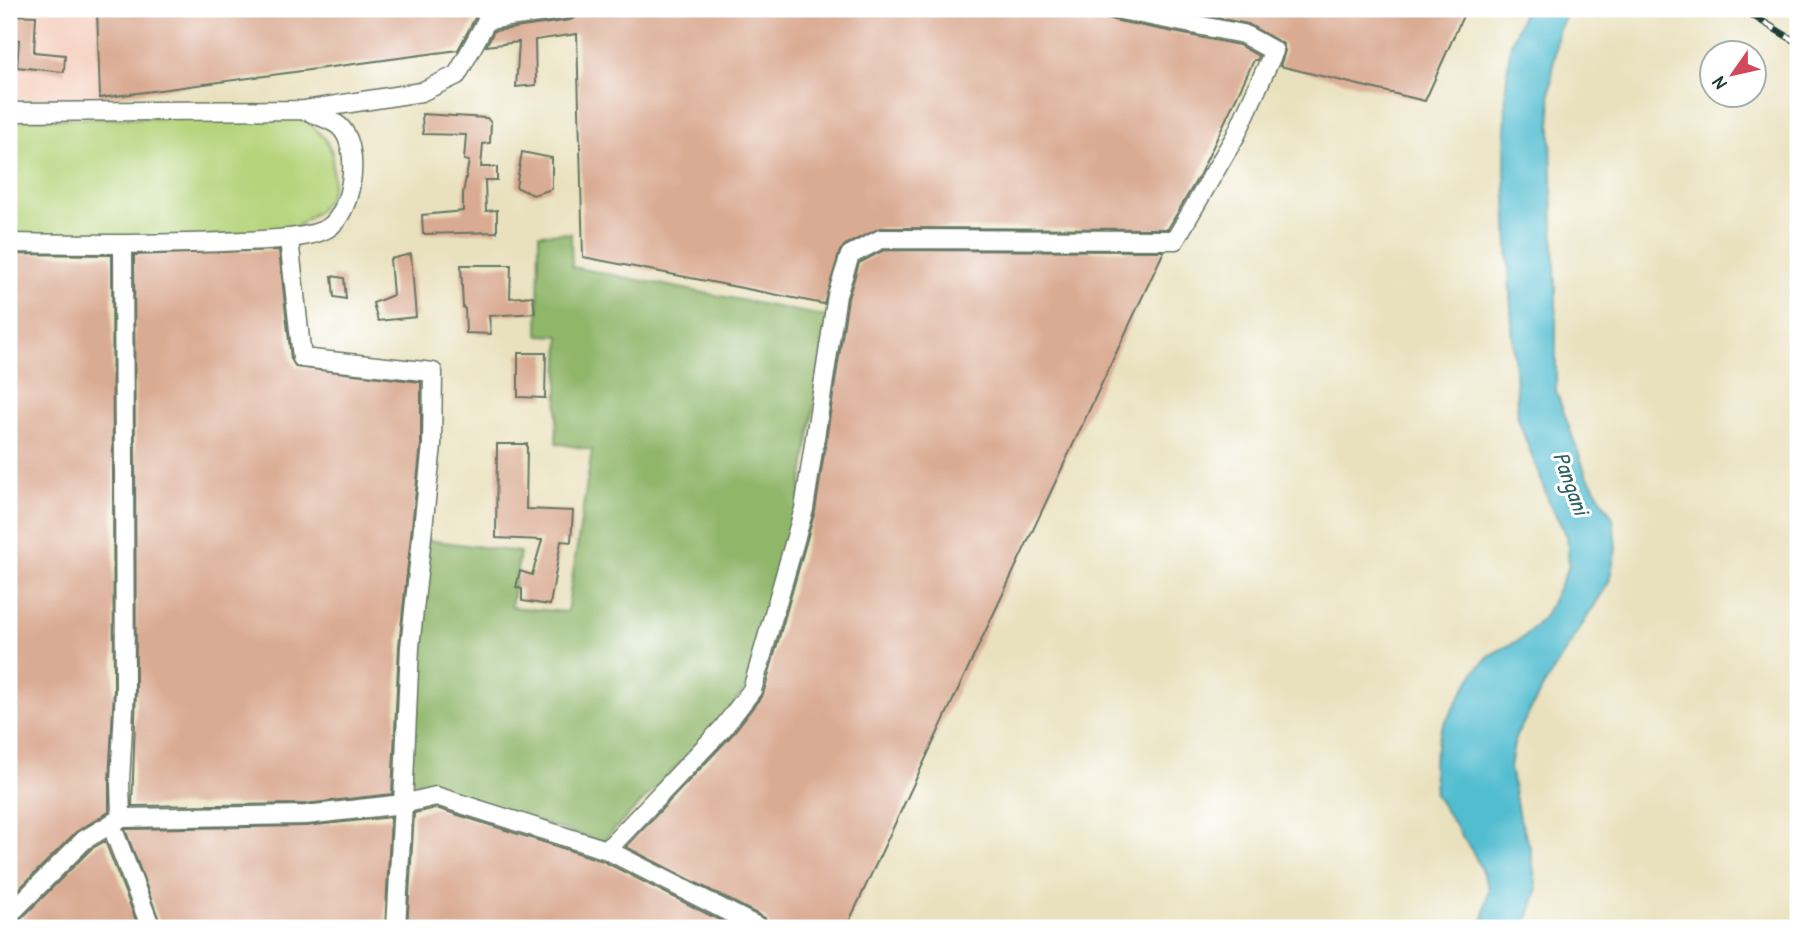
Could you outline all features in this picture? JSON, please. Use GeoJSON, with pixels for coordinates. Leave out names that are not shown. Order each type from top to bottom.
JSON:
{"type":"FeatureCollection","features":[{"type":"Feature","properties":{"kind":"street"},"geometry":{"type":"LineString","coordinates":[[9,112],[305,110],[421,92],[457,75],[486,14],[566,9]]}},
{"type":"Feature","properties":{"kind":"street"},"geometry":{"type":"LineString","coordinates":[[607,850],[723,728],[752,690],[804,509],[837,295],[850,255],[881,239],[1175,240],[1237,135],[1274,51],[1243,34],[1115,9]]}},
{"type":"Feature","properties":{"kind":"street"},"geometry":{"type":"LineString","coordinates":[[9,243],[182,244],[289,239],[328,228],[345,207],[352,183],[351,148],[340,126],[305,110]]}},
{"type":"Feature","properties":{"kind":"street"},"geometry":{"type":"LineString","coordinates":[[289,239],[302,358],[433,372],[432,444],[410,647],[396,928]]}},
{"type":"Feature","properties":{"kind":"street"},"geometry":{"type":"LineString","coordinates":[[123,244],[125,690],[116,821],[151,928]]}},
{"type":"Feature","properties":{"kind":"street"},"geometry":{"type":"LineString","coordinates":[[9,915],[84,840],[116,821],[306,816],[403,804],[436,796],[607,850],[760,928]]}},
{"type":"Feature","properties":{"kind":"shaded area"},"geometry":{"type":"Polygon","coordinates":[[[9,9],[97,9],[100,98],[9,99],[9,9]]]}},
{"type":"Feature","properties":{"kind":"green space"},"geometry":{"type":"Polygon","coordinates":[[[304,117],[326,140],[332,152],[333,181],[329,198],[318,211],[288,232],[182,237],[9,236],[9,119],[304,117]]]}},
{"type":"Feature","properties":{"kind":"green space"},"geometry":{"type":"Polygon","coordinates":[[[571,233],[572,267],[828,317],[798,508],[746,687],[719,724],[602,842],[408,779],[427,540],[520,552],[511,607],[567,612],[592,450],[556,443],[560,336],[538,335],[539,234],[571,233]]]}},
{"type":"Feature","properties":{"kind":"water","name":"Pangani"},"geometry":{"type":"Polygon","coordinates":[[[1524,9],[1569,9],[1558,31],[1550,90],[1556,285],[1556,391],[1586,474],[1613,518],[1616,549],[1609,582],[1543,687],[1515,738],[1510,767],[1518,813],[1530,847],[1537,890],[1525,928],[1482,928],[1489,887],[1474,854],[1435,795],[1433,764],[1441,729],[1475,671],[1490,655],[1523,638],[1545,616],[1569,566],[1567,536],[1550,504],[1518,419],[1505,174],[1506,87],[1510,47],[1524,9]]]}},
{"type":"Feature","properties":{"kind":"building"},"geometry":{"type":"Polygon","coordinates":[[[97,9],[475,9],[475,18],[458,50],[100,98],[97,9]]]}},
{"type":"Feature","properties":{"kind":"building"},"geometry":{"type":"Polygon","coordinates":[[[579,9],[1104,9],[1107,17],[1113,20],[1239,45],[1259,56],[1254,60],[1200,174],[1168,229],[880,228],[845,245],[840,251],[824,304],[583,257],[577,34],[535,40],[536,85],[516,87],[519,42],[486,46],[494,31],[570,20],[575,18],[579,9]]]}},
{"type":"Feature","properties":{"kind":"building"},"geometry":{"type":"Polygon","coordinates":[[[1173,9],[1466,9],[1425,101],[1280,66],[1285,51],[1283,44],[1248,24],[1173,9]]]}},
{"type":"Feature","properties":{"kind":"building"},"geometry":{"type":"Polygon","coordinates":[[[9,15],[36,16],[34,52],[65,55],[64,72],[17,67],[19,40],[9,39],[9,15]]]}},
{"type":"Feature","properties":{"kind":"building"},"geometry":{"type":"Polygon","coordinates":[[[422,114],[487,118],[491,123],[490,143],[483,144],[481,167],[497,167],[497,180],[485,180],[486,211],[497,210],[497,232],[423,234],[422,215],[463,211],[463,193],[469,161],[464,160],[466,135],[423,134],[422,114]]]}},
{"type":"Feature","properties":{"kind":"building"},"geometry":{"type":"Polygon","coordinates":[[[522,152],[552,158],[552,189],[533,195],[516,187],[522,152]]]}},
{"type":"Feature","properties":{"kind":"building"},"geometry":{"type":"Polygon","coordinates":[[[279,250],[291,359],[296,367],[421,382],[421,444],[399,646],[392,794],[305,804],[132,806],[136,690],[134,255],[279,250]]]}},
{"type":"Feature","properties":{"kind":"building"},"geometry":{"type":"Polygon","coordinates":[[[884,250],[1164,251],[846,928],[771,928],[765,918],[626,847],[731,736],[763,694],[815,511],[848,298],[859,263],[884,250]]]}},
{"type":"Feature","properties":{"kind":"building"},"geometry":{"type":"Polygon","coordinates":[[[9,254],[112,255],[114,690],[109,812],[76,832],[9,899],[9,254]]]}},
{"type":"Feature","properties":{"kind":"building"},"geometry":{"type":"Polygon","coordinates":[[[411,254],[416,317],[378,321],[373,303],[393,295],[390,259],[411,254]]]}},
{"type":"Feature","properties":{"kind":"building"},"geometry":{"type":"Polygon","coordinates":[[[461,265],[511,265],[510,298],[533,296],[535,313],[489,316],[491,334],[466,333],[461,265]]]}},
{"type":"Feature","properties":{"kind":"building"},"geometry":{"type":"Polygon","coordinates":[[[332,276],[344,278],[346,299],[334,297],[332,276]]]}},
{"type":"Feature","properties":{"kind":"building"},"geometry":{"type":"Polygon","coordinates":[[[518,353],[546,353],[545,398],[518,397],[518,353]]]}},
{"type":"Feature","properties":{"kind":"building"},"geometry":{"type":"Polygon","coordinates":[[[497,444],[527,444],[526,509],[573,511],[571,542],[561,541],[550,605],[522,601],[522,589],[516,587],[520,571],[532,575],[542,540],[496,538],[497,444]]]}},
{"type":"Feature","properties":{"kind":"building"},"geometry":{"type":"Polygon","coordinates":[[[436,808],[603,861],[735,928],[407,928],[414,813],[436,808]]]}},
{"type":"Feature","properties":{"kind":"building"},"geometry":{"type":"Polygon","coordinates":[[[391,817],[385,928],[162,928],[125,829],[306,826],[391,817]]]}},
{"type":"Feature","properties":{"kind":"building"},"geometry":{"type":"Polygon","coordinates":[[[105,841],[139,928],[9,928],[91,849],[105,841]]]}},
{"type":"Feature","properties":{"kind":"railway"},"geometry":{"type":"LineString","coordinates":[[1742,9],[1798,43]]}}]}
